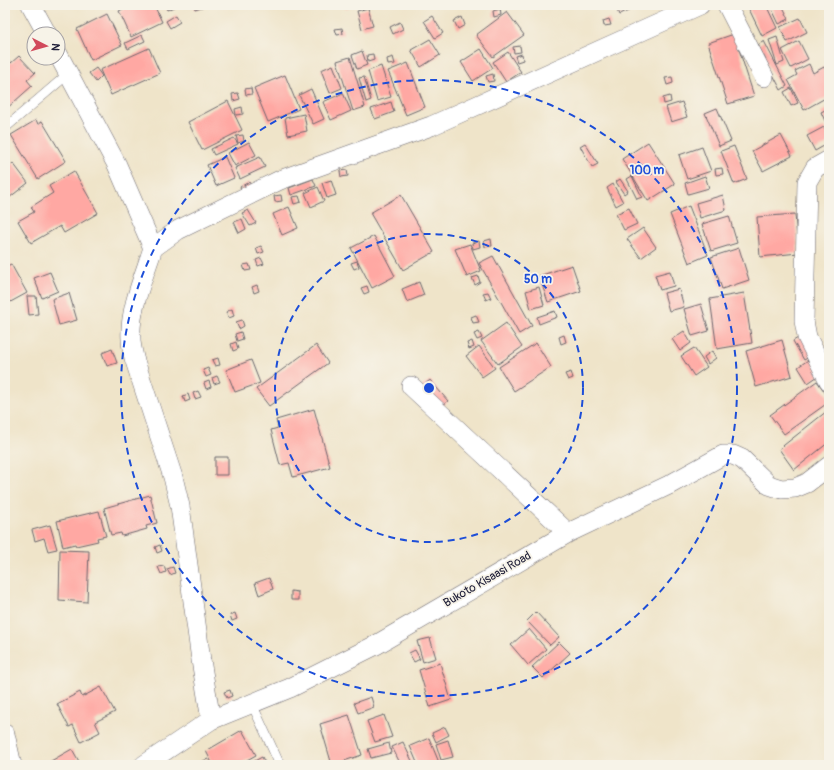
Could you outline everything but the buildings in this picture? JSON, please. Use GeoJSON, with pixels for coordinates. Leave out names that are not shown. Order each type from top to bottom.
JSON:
{"type":"FeatureCollection","features":[{"type":"Feature","properties":{"kind":"street"},"geometry":{"type":"LineString","coordinates":[[31,5],[43,26]]}},
{"type":"Feature","properties":{"kind":"street"},"geometry":{"type":"LineString","coordinates":[[727,5],[764,77]]}},
{"type":"Feature","properties":{"kind":"street"},"geometry":{"type":"LineString","coordinates":[[211,720],[201,660],[180,506],[174,477],[134,358],[131,340],[132,320],[138,294],[153,248],[178,230],[280,180],[431,126],[691,7]]}},
{"type":"Feature","properties":{"kind":"street"},"geometry":{"type":"LineString","coordinates":[[64,66],[117,165],[153,248]]}},
{"type":"Feature","properties":{"kind":"street"},"geometry":{"type":"LineString","coordinates":[[829,160],[815,168],[807,182],[804,321],[807,337],[829,381]]}},
{"type":"Feature","properties":{"kind":"street"},"geometry":{"type":"LineString","coordinates":[[410,386],[568,533]]}},
{"type":"Feature","properties":{"kind":"street","name":"Bukoto Kisaasi Road"},"geometry":{"type":"LineString","coordinates":[[151,763],[211,720],[290,688],[376,645],[568,533],[669,485],[723,455],[733,455],[742,459],[769,485],[781,489],[795,488],[806,483],[829,466]]}},
{"type":"Feature","properties":{"kind":"street"},"geometry":{"type":"LineString","coordinates":[[5,734],[12,765]]}},
{"type":"Feature","properties":{"kind":"lane"},"geometry":{"type":"LineString","coordinates":[[5,128],[68,74]]}},
{"type":"Feature","properties":{"kind":"lane"},"geometry":{"type":"LineString","coordinates":[[252,704],[280,765]]}}]}
